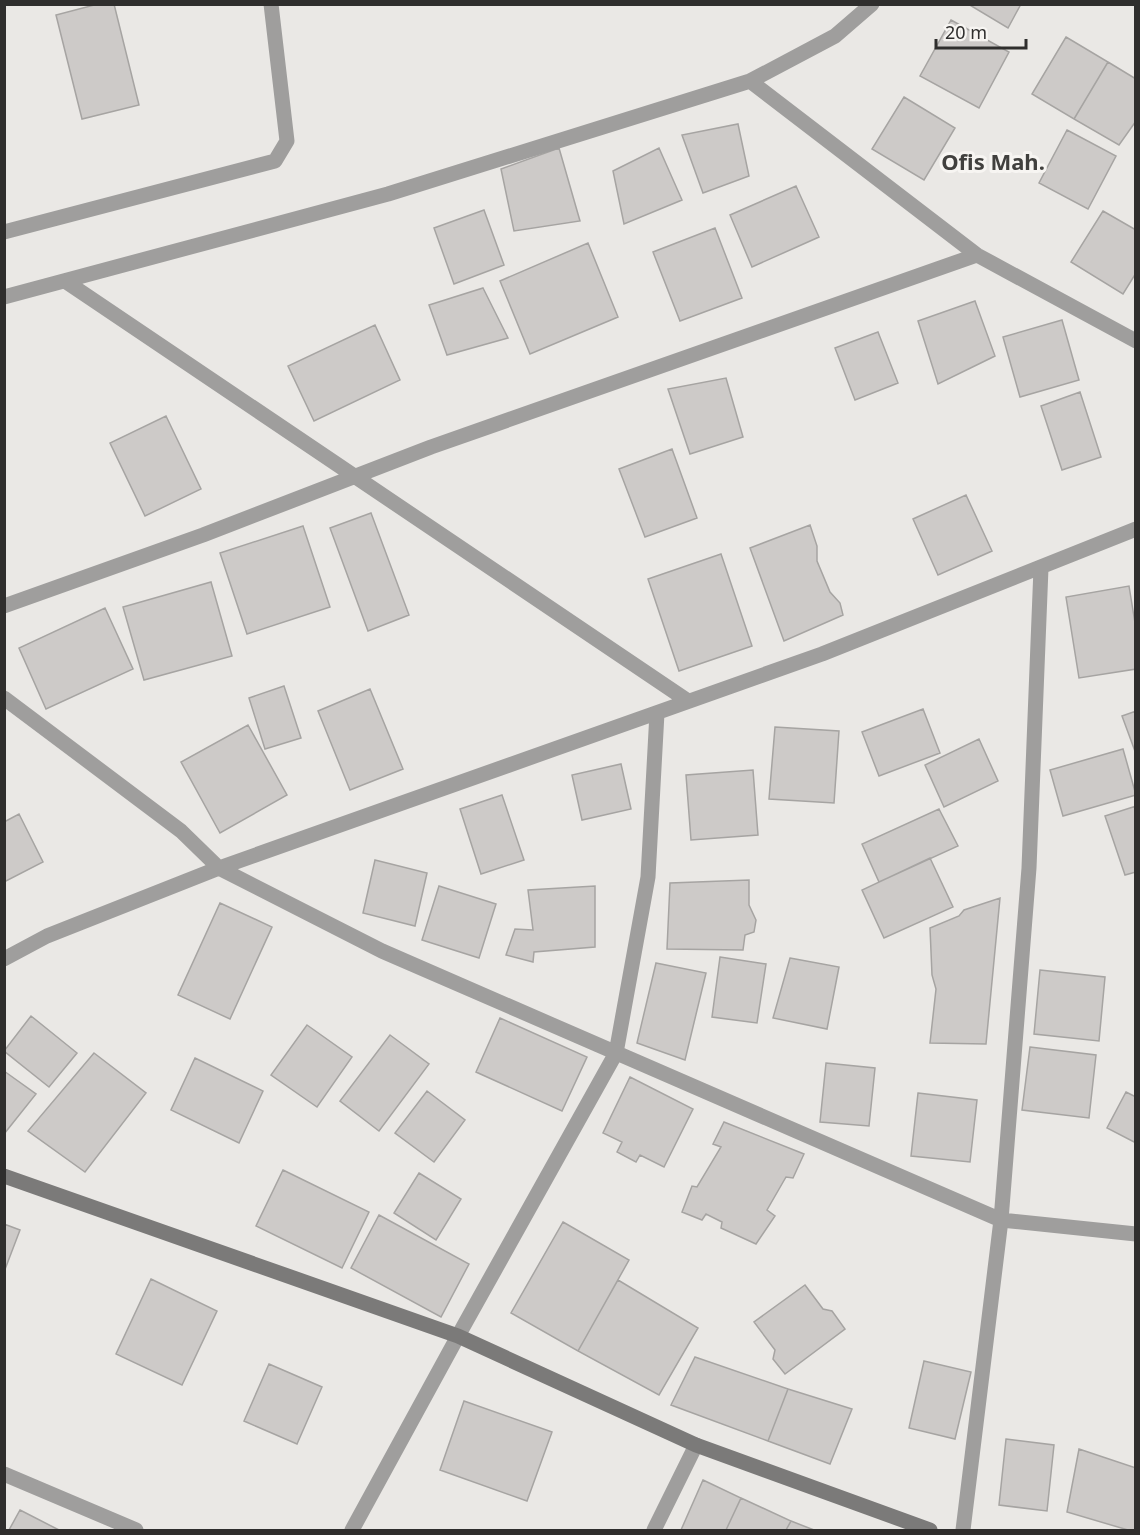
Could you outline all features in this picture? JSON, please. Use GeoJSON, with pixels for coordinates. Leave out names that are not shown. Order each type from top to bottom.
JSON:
{"type":"FeatureCollection","features":[{"type":"Feature","properties":{"kind":"street"},"geometry":{"type":"LineString","coordinates":[[4,232],[275,161],[288,141],[272,4]]}},
{"type":"Feature","properties":{"kind":"street"},"geometry":{"type":"LineString","coordinates":[[4,297],[388,194],[750,81],[835,36],[872,4]]}},
{"type":"Feature","properties":{"kind":"street"},"geometry":{"type":"LineString","coordinates":[[750,81],[977,255],[1136,341]]}},
{"type":"Feature","properties":{"kind":"street"},"geometry":{"type":"LineString","coordinates":[[4,606],[203,535],[442,443],[977,255]]}},
{"type":"Feature","properties":{"kind":"street"},"geometry":{"type":"LineString","coordinates":[[65,281],[688,701]]}},
{"type":"Feature","properties":{"kind":"street"},"geometry":{"type":"LineString","coordinates":[[4,958],[48,936],[219,868],[822,654],[1136,529]]}},
{"type":"Feature","properties":{"kind":"street"},"geometry":{"type":"LineString","coordinates":[[963,1530],[1001,1220],[1029,868],[1041,568]]}},
{"type":"Feature","properties":{"kind":"street"},"geometry":{"type":"LineString","coordinates":[[4,698],[181,831],[219,868],[382,951],[1001,1220],[1136,1234]]}},
{"type":"Feature","properties":{"kind":"street"},"geometry":{"type":"LineString","coordinates":[[352,1530],[616,1053],[648,877],[657,712]]}},
{"type":"Feature","properties":{"kind":"street"},"geometry":{"type":"LineString","coordinates":[[4,1176],[458,1336],[696,1445],[930,1530]]}},
{"type":"Feature","properties":{"kind":"street"},"geometry":{"type":"LineString","coordinates":[[654,1530],[696,1445]]}},
{"type":"Feature","properties":{"kind":"street"},"geometry":{"type":"LineString","coordinates":[[4,1474],[136,1530]]}},
{"type":"Feature","properties":{"kind":"building"},"geometry":{"type":"Polygon","coordinates":[[[98,4],[114,4],[139,105],[82,119],[56,15],[98,4]]]}},
{"type":"Feature","properties":{"kind":"building"},"geometry":{"type":"Polygon","coordinates":[[[968,4],[1021,4],[1008,28],[968,4]]]}},
{"type":"Feature","properties":{"kind":"building"},"geometry":{"type":"Polygon","coordinates":[[[951,20],[1009,52],[979,108],[920,76],[951,20]]]}},
{"type":"Feature","properties":{"kind":"building"},"geometry":{"type":"Polygon","coordinates":[[[1066,37],[1108,62],[1074,119],[1032,94],[1066,37]]]}},
{"type":"Feature","properties":{"kind":"building"},"geometry":{"type":"Polygon","coordinates":[[[1108,62],[1136,79],[1136,121],[1119,145],[1074,119],[1108,62]]]}},
{"type":"Feature","properties":{"kind":"building"},"geometry":{"type":"Polygon","coordinates":[[[904,97],[955,128],[924,180],[872,149],[904,97]]]}},
{"type":"Feature","properties":{"kind":"building"},"geometry":{"type":"Polygon","coordinates":[[[738,124],[749,176],[703,193],[682,135],[738,124]]]}},
{"type":"Feature","properties":{"kind":"building"},"geometry":{"type":"Polygon","coordinates":[[[1067,130],[1116,156],[1088,209],[1039,183],[1067,130]]]}},
{"type":"Feature","properties":{"kind":"building"},"geometry":{"type":"Polygon","coordinates":[[[559,148],[580,221],[514,231],[501,169],[559,148]]]}},
{"type":"Feature","properties":{"kind":"building"},"geometry":{"type":"Polygon","coordinates":[[[659,148],[682,200],[624,224],[613,171],[659,148]]]}},
{"type":"Feature","properties":{"kind":"building"},"geometry":{"type":"Polygon","coordinates":[[[796,186],[819,237],[752,267],[730,215],[796,186]]]}},
{"type":"Feature","properties":{"kind":"building"},"geometry":{"type":"Polygon","coordinates":[[[484,210],[504,265],[454,284],[434,228],[484,210]]]}},
{"type":"Feature","properties":{"kind":"building"},"geometry":{"type":"Polygon","coordinates":[[[1103,211],[1136,230],[1136,273],[1123,294],[1071,262],[1103,211]]]}},
{"type":"Feature","properties":{"kind":"building"},"geometry":{"type":"Polygon","coordinates":[[[715,228],[742,298],[680,321],[653,252],[715,228]]]}},
{"type":"Feature","properties":{"kind":"building"},"geometry":{"type":"Polygon","coordinates":[[[588,243],[618,317],[530,354],[500,281],[588,243]]]}},
{"type":"Feature","properties":{"kind":"building"},"geometry":{"type":"Polygon","coordinates":[[[483,288],[508,338],[447,355],[429,305],[483,288]]]}},
{"type":"Feature","properties":{"kind":"building"},"geometry":{"type":"Polygon","coordinates":[[[975,301],[995,356],[938,384],[918,321],[975,301]]]}},
{"type":"Feature","properties":{"kind":"building"},"geometry":{"type":"Polygon","coordinates":[[[1062,320],[1079,380],[1020,397],[1003,337],[1062,320]]]}},
{"type":"Feature","properties":{"kind":"building"},"geometry":{"type":"Polygon","coordinates":[[[375,325],[400,380],[314,421],[288,366],[375,325]]]}},
{"type":"Feature","properties":{"kind":"building"},"geometry":{"type":"Polygon","coordinates":[[[878,332],[898,383],[855,400],[835,348],[878,332]]]}},
{"type":"Feature","properties":{"kind":"building"},"geometry":{"type":"Polygon","coordinates":[[[726,378],[743,437],[690,454],[668,389],[726,378]]]}},
{"type":"Feature","properties":{"kind":"building"},"geometry":{"type":"Polygon","coordinates":[[[1080,392],[1101,457],[1062,470],[1041,406],[1080,392]]]}},
{"type":"Feature","properties":{"kind":"building"},"geometry":{"type":"Polygon","coordinates":[[[166,416],[201,489],[145,516],[110,443],[166,416]]]}},
{"type":"Feature","properties":{"kind":"building"},"geometry":{"type":"Polygon","coordinates":[[[672,449],[697,518],[645,537],[619,469],[672,449]]]}},
{"type":"Feature","properties":{"kind":"building"},"geometry":{"type":"Polygon","coordinates":[[[966,495],[992,551],[938,575],[913,519],[966,495]]]}},
{"type":"Feature","properties":{"kind":"building"},"geometry":{"type":"Polygon","coordinates":[[[371,513],[409,615],[368,631],[330,528],[371,513]]]}},
{"type":"Feature","properties":{"kind":"building"},"geometry":{"type":"Polygon","coordinates":[[[810,525],[817,546],[817,561],[830,592],[840,603],[843,615],[784,641],[750,548],[810,525]]]}},
{"type":"Feature","properties":{"kind":"building"},"geometry":{"type":"Polygon","coordinates":[[[303,526],[330,607],[247,634],[220,553],[303,526]]]}},
{"type":"Feature","properties":{"kind":"building"},"geometry":{"type":"Polygon","coordinates":[[[721,554],[752,646],[679,671],[648,579],[721,554]]]}},
{"type":"Feature","properties":{"kind":"building"},"geometry":{"type":"Polygon","coordinates":[[[211,582],[232,656],[144,680],[123,607],[211,582]]]}},
{"type":"Feature","properties":{"kind":"building"},"geometry":{"type":"Polygon","coordinates":[[[1129,586],[1136,629],[1136,669],[1079,678],[1066,597],[1129,586]]]}},
{"type":"Feature","properties":{"kind":"building"},"geometry":{"type":"Polygon","coordinates":[[[105,608],[133,669],[46,709],[19,648],[105,608]]]}},
{"type":"Feature","properties":{"kind":"building"},"geometry":{"type":"Polygon","coordinates":[[[284,686],[301,738],[265,749],[249,698],[284,686]]]}},
{"type":"Feature","properties":{"kind":"building"},"geometry":{"type":"Polygon","coordinates":[[[370,689],[403,769],[350,790],[318,711],[370,689]]]}},
{"type":"Feature","properties":{"kind":"building"},"geometry":{"type":"Polygon","coordinates":[[[923,709],[940,753],[879,776],[862,732],[923,709]]]}},
{"type":"Feature","properties":{"kind":"building"},"geometry":{"type":"Polygon","coordinates":[[[1136,711],[1136,754],[1122,716],[1136,711]]]}},
{"type":"Feature","properties":{"kind":"building"},"geometry":{"type":"Polygon","coordinates":[[[248,725],[287,795],[220,833],[181,762],[248,725]]]}},
{"type":"Feature","properties":{"kind":"building"},"geometry":{"type":"Polygon","coordinates":[[[775,727],[839,731],[834,803],[769,799],[775,727]]]}},
{"type":"Feature","properties":{"kind":"building"},"geometry":{"type":"Polygon","coordinates":[[[979,739],[998,781],[944,807],[925,765],[979,739]]]}},
{"type":"Feature","properties":{"kind":"building"},"geometry":{"type":"Polygon","coordinates":[[[1123,749],[1136,795],[1063,816],[1050,770],[1123,749]]]}},
{"type":"Feature","properties":{"kind":"building"},"geometry":{"type":"Polygon","coordinates":[[[621,764],[631,809],[582,820],[572,775],[621,764]]]}},
{"type":"Feature","properties":{"kind":"building"},"geometry":{"type":"Polygon","coordinates":[[[753,770],[758,835],[691,840],[686,775],[753,770]]]}},
{"type":"Feature","properties":{"kind":"building"},"geometry":{"type":"Polygon","coordinates":[[[502,795],[524,860],[481,874],[460,809],[502,795]]]}},
{"type":"Feature","properties":{"kind":"building"},"geometry":{"type":"Polygon","coordinates":[[[1136,806],[1136,872],[1125,875],[1105,816],[1136,806]]]}},
{"type":"Feature","properties":{"kind":"building"},"geometry":{"type":"Polygon","coordinates":[[[939,809],[958,846],[879,882],[862,844],[939,809]]]}},
{"type":"Feature","properties":{"kind":"building"},"geometry":{"type":"Polygon","coordinates":[[[19,814],[43,862],[4,882],[4,822],[19,814]]]}},
{"type":"Feature","properties":{"kind":"building"},"geometry":{"type":"Polygon","coordinates":[[[930,858],[953,907],[884,938],[862,890],[930,858]]]}},
{"type":"Feature","properties":{"kind":"building"},"geometry":{"type":"Polygon","coordinates":[[[375,860],[427,873],[415,926],[363,913],[375,860]]]}},
{"type":"Feature","properties":{"kind":"building"},"geometry":{"type":"Polygon","coordinates":[[[749,880],[749,905],[756,920],[754,932],[745,935],[743,950],[667,949],[670,883],[749,880]]]}},
{"type":"Feature","properties":{"kind":"building"},"geometry":{"type":"Polygon","coordinates":[[[439,886],[496,904],[479,958],[422,940],[439,886]]]}},
{"type":"Feature","properties":{"kind":"building"},"geometry":{"type":"Polygon","coordinates":[[[595,886],[595,947],[534,952],[533,962],[506,955],[515,929],[533,930],[528,890],[595,886]]]}},
{"type":"Feature","properties":{"kind":"building"},"geometry":{"type":"Polygon","coordinates":[[[1000,898],[986,1044],[930,1043],[936,989],[932,975],[930,928],[959,916],[964,910],[1000,898]]]}},
{"type":"Feature","properties":{"kind":"building"},"geometry":{"type":"Polygon","coordinates":[[[220,903],[272,927],[230,1019],[178,995],[220,903]]]}},
{"type":"Feature","properties":{"kind":"building"},"geometry":{"type":"Polygon","coordinates":[[[720,957],[766,964],[757,1023],[712,1017],[720,957]]]}},
{"type":"Feature","properties":{"kind":"building"},"geometry":{"type":"Polygon","coordinates":[[[790,958],[839,967],[827,1029],[773,1018],[790,958]]]}},
{"type":"Feature","properties":{"kind":"building"},"geometry":{"type":"Polygon","coordinates":[[[656,963],[706,973],[685,1060],[637,1043],[656,963]]]}},
{"type":"Feature","properties":{"kind":"building"},"geometry":{"type":"Polygon","coordinates":[[[1040,970],[1105,977],[1099,1041],[1034,1034],[1040,970]]]}},
{"type":"Feature","properties":{"kind":"building"},"geometry":{"type":"Polygon","coordinates":[[[31,1016],[77,1053],[49,1087],[4,1051],[31,1016]]]}},
{"type":"Feature","properties":{"kind":"building"},"geometry":{"type":"Polygon","coordinates":[[[500,1018],[587,1057],[562,1111],[476,1072],[500,1018]]]}},
{"type":"Feature","properties":{"kind":"building"},"geometry":{"type":"Polygon","coordinates":[[[307,1025],[352,1057],[317,1107],[271,1075],[307,1025]]]}},
{"type":"Feature","properties":{"kind":"building"},"geometry":{"type":"Polygon","coordinates":[[[390,1035],[429,1064],[379,1131],[340,1101],[390,1035]]]}},
{"type":"Feature","properties":{"kind":"building"},"geometry":{"type":"Polygon","coordinates":[[[1030,1047],[1096,1055],[1089,1118],[1022,1110],[1030,1047]]]}},
{"type":"Feature","properties":{"kind":"building"},"geometry":{"type":"Polygon","coordinates":[[[94,1053],[146,1093],[85,1172],[28,1131],[94,1053]]]}},
{"type":"Feature","properties":{"kind":"building"},"geometry":{"type":"Polygon","coordinates":[[[195,1058],[263,1091],[239,1143],[171,1110],[195,1058]]]}},
{"type":"Feature","properties":{"kind":"building"},"geometry":{"type":"Polygon","coordinates":[[[826,1063],[875,1068],[869,1126],[820,1122],[826,1063]]]}},
{"type":"Feature","properties":{"kind":"building"},"geometry":{"type":"Polygon","coordinates":[[[4,1071],[36,1094],[4,1134],[4,1071]]]}},
{"type":"Feature","properties":{"kind":"building"},"geometry":{"type":"Polygon","coordinates":[[[630,1077],[693,1109],[664,1167],[640,1155],[636,1162],[617,1152],[622,1142],[603,1133],[630,1077]]]}},
{"type":"Feature","properties":{"kind":"building"},"geometry":{"type":"Polygon","coordinates":[[[427,1091],[465,1120],[434,1162],[395,1133],[427,1091]]]}},
{"type":"Feature","properties":{"kind":"building"},"geometry":{"type":"Polygon","coordinates":[[[1126,1092],[1136,1097],[1136,1143],[1107,1128],[1126,1092]]]}},
{"type":"Feature","properties":{"kind":"building"},"geometry":{"type":"Polygon","coordinates":[[[918,1093],[977,1100],[970,1162],[911,1156],[918,1093]]]}},
{"type":"Feature","properties":{"kind":"building"},"geometry":{"type":"Polygon","coordinates":[[[724,1122],[804,1154],[793,1178],[786,1177],[767,1210],[775,1216],[756,1244],[721,1228],[722,1222],[706,1214],[702,1220],[682,1212],[692,1186],[697,1187],[721,1147],[713,1144],[724,1122]]]}},
{"type":"Feature","properties":{"kind":"building"},"geometry":{"type":"Polygon","coordinates":[[[283,1170],[369,1212],[342,1268],[256,1226],[283,1170]]]}},
{"type":"Feature","properties":{"kind":"building"},"geometry":{"type":"Polygon","coordinates":[[[419,1173],[461,1199],[436,1240],[394,1213],[419,1173]]]}},
{"type":"Feature","properties":{"kind":"building"},"geometry":{"type":"Polygon","coordinates":[[[379,1215],[469,1264],[441,1317],[351,1268],[379,1215]]]}},
{"type":"Feature","properties":{"kind":"building"},"geometry":{"type":"Polygon","coordinates":[[[563,1222],[629,1260],[578,1351],[511,1313],[563,1222]]]}},
{"type":"Feature","properties":{"kind":"building"},"geometry":{"type":"Polygon","coordinates":[[[4,1224],[20,1230],[4,1272],[4,1224]]]}},
{"type":"Feature","properties":{"kind":"building"},"geometry":{"type":"Polygon","coordinates":[[[151,1279],[217,1311],[182,1385],[116,1354],[151,1279]]]}},
{"type":"Feature","properties":{"kind":"building"},"geometry":{"type":"Polygon","coordinates":[[[618,1280],[698,1328],[659,1395],[578,1351],[618,1280]]]}},
{"type":"Feature","properties":{"kind":"building"},"geometry":{"type":"Polygon","coordinates":[[[805,1285],[823,1309],[832,1311],[845,1329],[785,1374],[773,1359],[775,1350],[754,1322],[805,1285]]]}},
{"type":"Feature","properties":{"kind":"building"},"geometry":{"type":"Polygon","coordinates":[[[695,1357],[788,1389],[768,1441],[671,1405],[695,1357]]]}},
{"type":"Feature","properties":{"kind":"building"},"geometry":{"type":"Polygon","coordinates":[[[924,1361],[971,1372],[955,1439],[909,1428],[924,1361]]]}},
{"type":"Feature","properties":{"kind":"building"},"geometry":{"type":"Polygon","coordinates":[[[269,1364],[322,1387],[297,1444],[244,1421],[269,1364]]]}},
{"type":"Feature","properties":{"kind":"building"},"geometry":{"type":"Polygon","coordinates":[[[788,1389],[852,1409],[830,1464],[768,1441],[788,1389]]]}},
{"type":"Feature","properties":{"kind":"building"},"geometry":{"type":"Polygon","coordinates":[[[464,1401],[552,1432],[527,1501],[440,1470],[464,1401]]]}},
{"type":"Feature","properties":{"kind":"building"},"geometry":{"type":"Polygon","coordinates":[[[1006,1439],[1054,1445],[1047,1511],[999,1505],[1006,1439]]]}},
{"type":"Feature","properties":{"kind":"building"},"geometry":{"type":"Polygon","coordinates":[[[1079,1449],[1136,1468],[1136,1530],[1128,1530],[1067,1512],[1079,1449]]]}},
{"type":"Feature","properties":{"kind":"building"},"geometry":{"type":"Polygon","coordinates":[[[703,1480],[741,1498],[726,1530],[681,1530],[703,1480]]]}},
{"type":"Feature","properties":{"kind":"building"},"geometry":{"type":"Polygon","coordinates":[[[741,1498],[791,1521],[786,1530],[726,1530],[741,1498]]]}},
{"type":"Feature","properties":{"kind":"building"},"geometry":{"type":"Polygon","coordinates":[[[20,1510],[59,1530],[9,1530],[20,1510]]]}},
{"type":"Feature","properties":{"kind":"building"},"geometry":{"type":"Polygon","coordinates":[[[791,1521],[814,1530],[786,1530],[791,1521]]]}},
{"type":"Feature","properties":{"kind":"district","name":"Ofis Mah."},"geometry":{"type":"Point","coordinates":[993,161]}}]}
